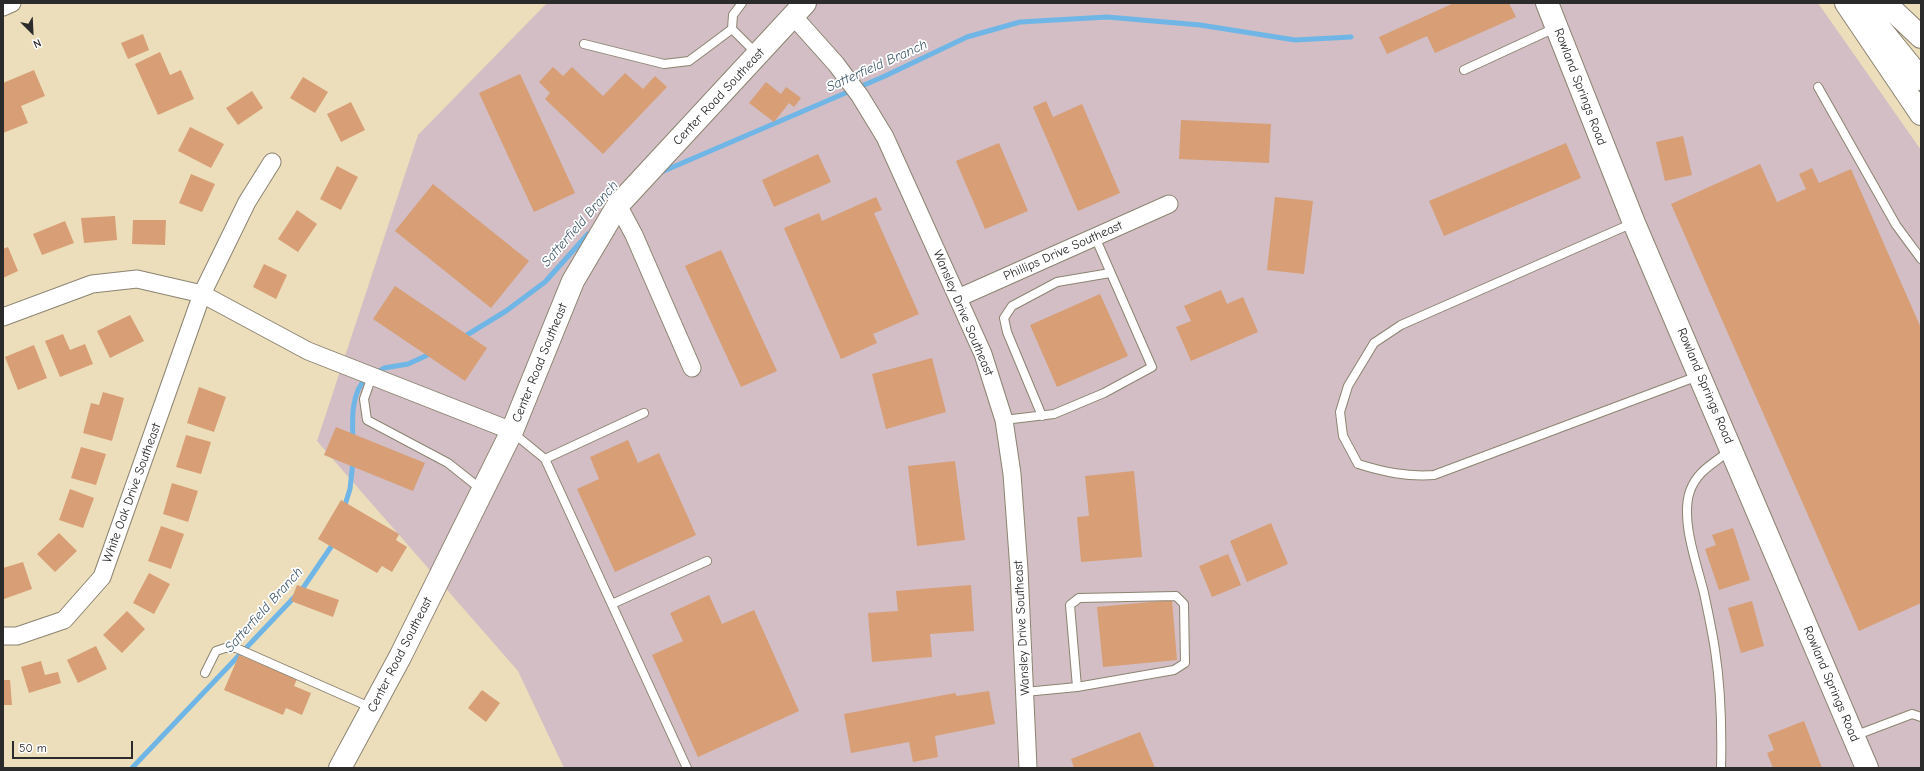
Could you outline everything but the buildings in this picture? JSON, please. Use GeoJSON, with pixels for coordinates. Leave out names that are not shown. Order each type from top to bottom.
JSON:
{"type":"FeatureCollection","features":[{"type":"Feature","properties":{"kind":"street"},"geometry":{"type":"LineString","coordinates":[[3,7],[12,3]]}},
{"type":"Feature","properties":{"kind":"street","name":"Rowland Springs Road"},"geometry":{"type":"LineString","coordinates":[[1547,3],[1558,27],[1588,109],[1634,223],[1732,449],[1867,768]]}},
{"type":"Feature","properties":{"kind":"street"},"geometry":{"type":"LineString","coordinates":[[1846,3],[1921,114]]}},
{"type":"Feature","properties":{"kind":"street"},"geometry":{"type":"LineString","coordinates":[[1858,3],[1874,19],[1921,79]]}},
{"type":"Feature","properties":{"kind":"street"},"geometry":{"type":"LineString","coordinates":[[1885,3],[1921,36]]}},
{"type":"Feature","properties":{"kind":"street"},"geometry":{"type":"LineString","coordinates":[[1899,3],[1921,36]]}},
{"type":"Feature","properties":{"kind":"street","name":"Center Road Southeast"},"geometry":{"type":"LineString","coordinates":[[340,768],[400,657],[512,432],[573,281],[618,205],[799,10]]}},
{"type":"Feature","properties":{"kind":"street","name":"Wansley Drive Southeast"},"geometry":{"type":"LineString","coordinates":[[799,10],[860,96],[885,137],[983,354],[1004,420],[1012,474],[1019,570],[1028,768]]}},
{"type":"Feature","properties":{"kind":"street","name":"White Oak Drive Southeast"},"geometry":{"type":"LineString","coordinates":[[3,636],[18,636],[64,620],[102,577],[202,294],[247,202],[272,162]]}},
{"type":"Feature","properties":{"kind":"street","name":"Phillips Drive Southeast"},"geometry":{"type":"LineString","coordinates":[[958,298],[1168,204]]}},
{"type":"Feature","properties":{"kind":"street"},"geometry":{"type":"LineString","coordinates":[[618,205],[634,235],[692,368]]}},
{"type":"Feature","properties":{"kind":"street"},"geometry":{"type":"LineString","coordinates":[[3,317],[92,284],[137,279],[202,294],[308,351],[512,432]]}},
{"type":"Feature","properties":{"kind":"lane"},"geometry":{"type":"LineString","coordinates":[[742,3],[733,15],[732,29],[758,55]]}},
{"type":"Feature","properties":{"kind":"lane"},"geometry":{"type":"LineString","coordinates":[[1464,70],[1558,27]]}},
{"type":"Feature","properties":{"kind":"lane"},"geometry":{"type":"LineString","coordinates":[[584,44],[664,64],[689,61],[732,29]]}},
{"type":"Feature","properties":{"kind":"lane"},"geometry":{"type":"LineString","coordinates":[[1818,87],[1896,224],[1921,259]]}},
{"type":"Feature","properties":{"kind":"lane"},"geometry":{"type":"LineString","coordinates":[[1634,223],[1401,325],[1374,343],[1348,386],[1340,412],[1343,436],[1358,464],[1384,472],[1414,477],[1434,475],[1700,375]]}},
{"type":"Feature","properties":{"kind":"lane"},"geometry":{"type":"LineString","coordinates":[[1004,420],[1054,414],[1104,393],[1152,367],[1095,237]]}},
{"type":"Feature","properties":{"kind":"lane"},"geometry":{"type":"LineString","coordinates":[[1042,416],[1007,332],[1004,318],[1012,306],[1057,282],[1110,273]]}},
{"type":"Feature","properties":{"kind":"lane"},"geometry":{"type":"LineString","coordinates":[[372,376],[364,399],[367,420],[448,463],[482,490]]}},
{"type":"Feature","properties":{"kind":"lane"},"geometry":{"type":"LineString","coordinates":[[545,458],[644,413]]}},
{"type":"Feature","properties":{"kind":"lane"},"geometry":{"type":"LineString","coordinates":[[512,432],[545,458],[687,768]]}},
{"type":"Feature","properties":{"kind":"lane"},"geometry":{"type":"LineString","coordinates":[[1720,768],[1722,725],[1715,651],[1708,610],[1690,535],[1687,514],[1690,493],[1697,476],[1732,449]]}},
{"type":"Feature","properties":{"kind":"lane"},"geometry":{"type":"LineString","coordinates":[[612,604],[707,561]]}},
{"type":"Feature","properties":{"kind":"lane"},"geometry":{"type":"LineString","coordinates":[[1025,692],[1077,687],[1174,670],[1185,663],[1184,604],[1176,596],[1079,598],[1074,601],[1070,605],[1077,687]]}},
{"type":"Feature","properties":{"kind":"lane"},"geometry":{"type":"LineString","coordinates":[[205,673],[216,650],[236,648],[373,708]]}},
{"type":"Feature","properties":{"kind":"lane"},"geometry":{"type":"LineString","coordinates":[[1854,736],[1912,714],[1921,717]]}},
{"type":"Feature","properties":{"kind":"shaded area"},"geometry":{"type":"Polygon","coordinates":[[[547,3],[1818,3],[1921,150],[1921,768],[564,768],[518,671],[317,441],[418,135],[547,3]]]}},
{"type":"Feature","properties":{"kind":"waterway","name":"Satterfield Branch"},"geometry":{"type":"LineString","coordinates":[[659,173],[885,76],[967,37],[1020,22],[1107,17],[1200,25],[1295,40],[1351,37]]}},
{"type":"Feature","properties":{"kind":"waterway","name":"Satterfield Branch"},"geometry":{"type":"LineString","coordinates":[[462,338],[506,311],[545,282],[588,234]]}},
{"type":"Feature","properties":{"kind":"waterway","name":"Satterfield Branch"},"geometry":{"type":"LineString","coordinates":[[376,373],[384,368],[408,364],[432,353]]}},
{"type":"Feature","properties":{"kind":"waterway","name":"Satterfield Branch"},"geometry":{"type":"LineString","coordinates":[[353,439],[355,398],[358,390],[367,377]]}},
{"type":"Feature","properties":{"kind":"waterway","name":"Satterfield Branch"},"geometry":{"type":"LineString","coordinates":[[344,508],[350,489],[353,461]]}},
{"type":"Feature","properties":{"kind":"waterway","name":"Satterfield Branch"},"geometry":{"type":"LineString","coordinates":[[132,768],[303,588],[335,541]]}}]}
